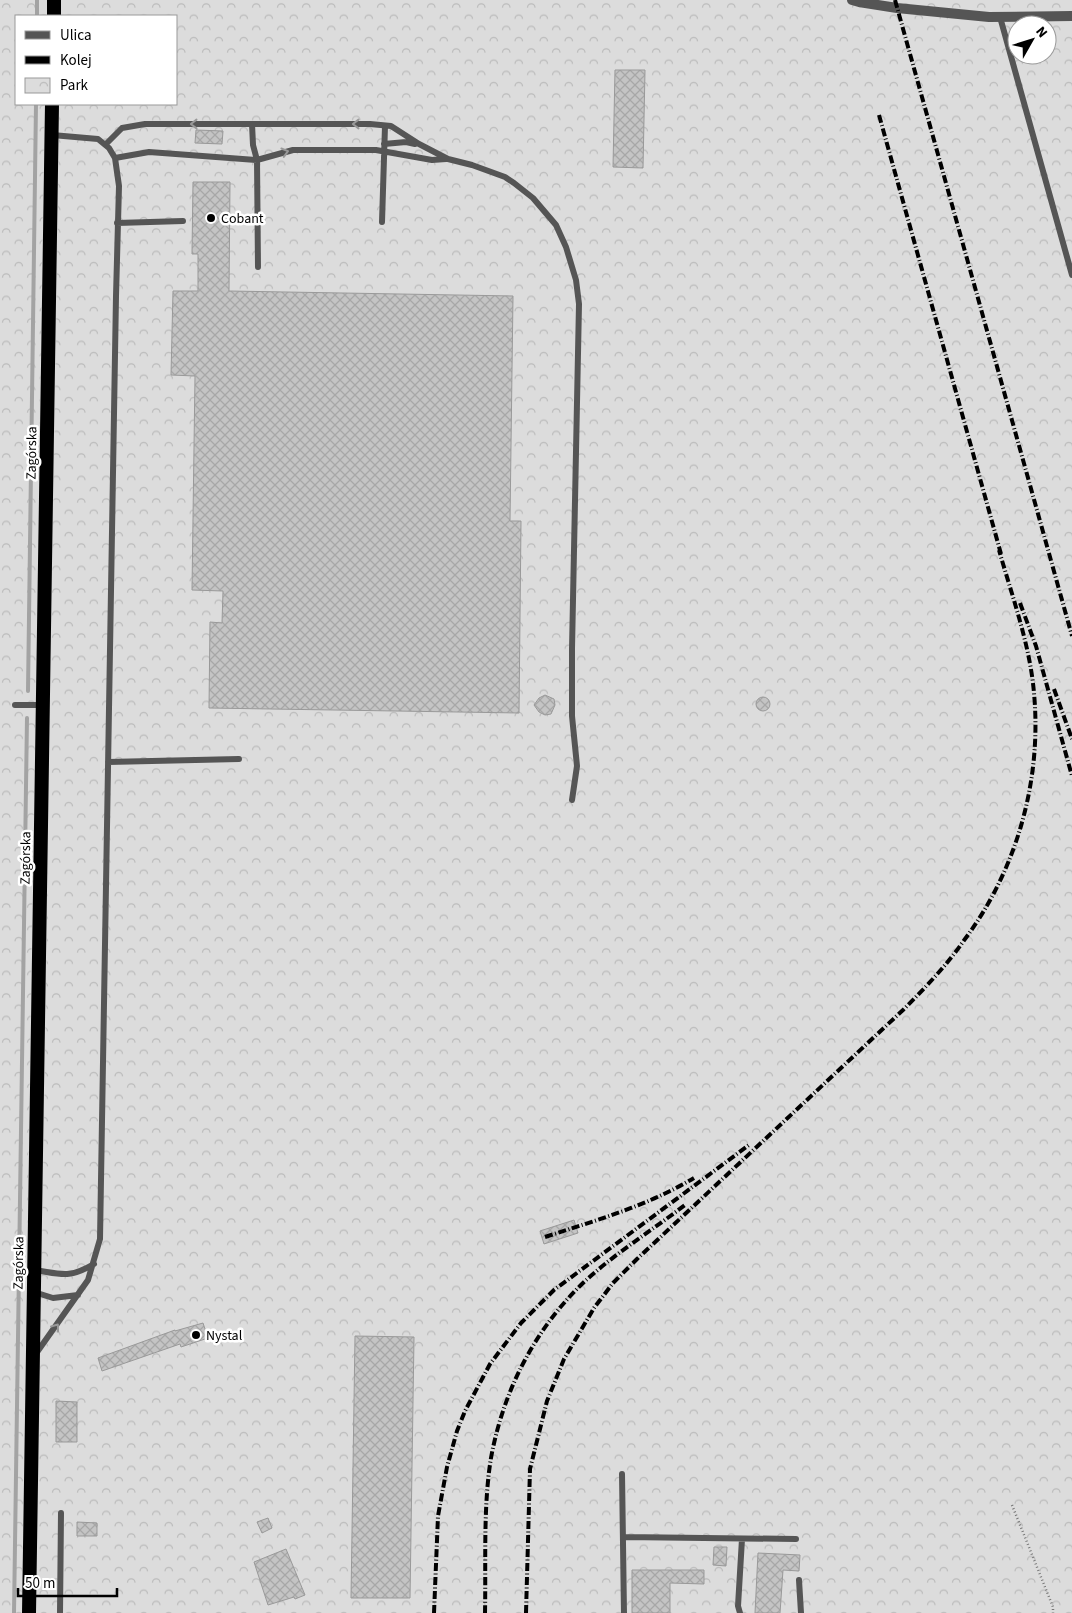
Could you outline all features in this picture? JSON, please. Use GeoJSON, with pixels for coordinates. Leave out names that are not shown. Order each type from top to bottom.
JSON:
{"type":"FeatureCollection","features":[{"type":"Feature","properties":{"kind":"highway"},"geometry":{"type":"LineString","coordinates":[[54,0],[54,15]]}},
{"type":"Feature","properties":{"kind":"highway","name":"Zagórska"},"geometry":{"type":"LineString","coordinates":[[29,1613],[52,105]]}},
{"type":"Feature","properties":{"kind":"street"},"geometry":{"type":"LineString","coordinates":[[852,0],[898,8],[1000,17],[1072,16]]}},
{"type":"Feature","properties":{"kind":"street"},"geometry":{"type":"LineString","coordinates":[[922,0],[925,10]]}},
{"type":"Feature","properties":{"kind":"lane"},"geometry":{"type":"LineString","coordinates":[[1000,17],[1072,275]]}},
{"type":"Feature","properties":{"kind":"lane"},"geometry":{"type":"LineString","coordinates":[[106,144],[122,128],[145,124],[391,126],[419,144],[448,159],[472,165],[505,177],[533,198],[556,225],[568,252],[576,280],[579,316],[572,716],[577,766],[572,800]]}},
{"type":"Feature","properties":{"kind":"lane"},"geometry":{"type":"LineString","coordinates":[[252,124],[253,145],[257,160],[258,267]]}},
{"type":"Feature","properties":{"kind":"lane"},"geometry":{"type":"LineString","coordinates":[[382,222],[384,126]]}},
{"type":"Feature","properties":{"kind":"lane"},"geometry":{"type":"LineString","coordinates":[[33,1359],[88,1280],[100,1239],[119,186],[115,158],[106,144],[96,138],[52,134]]}},
{"type":"Feature","properties":{"kind":"lane"},"geometry":{"type":"LineString","coordinates":[[115,158],[149,152],[257,160],[293,150],[384,147],[406,142],[419,144]]}},
{"type":"Feature","properties":{"kind":"lane"},"geometry":{"type":"LineString","coordinates":[[384,147],[432,160],[448,159]]}},
{"type":"Feature","properties":{"kind":"lane"},"geometry":{"type":"LineString","coordinates":[[117,222],[183,221]]}},
{"type":"Feature","properties":{"kind":"lane"},"geometry":{"type":"LineString","coordinates":[[15,705],[43,705]]}},
{"type":"Feature","properties":{"kind":"lane"},"geometry":{"type":"LineString","coordinates":[[108,762],[239,759]]}},
{"type":"Feature","properties":{"kind":"lane"},"geometry":{"type":"LineString","coordinates":[[34,1270],[63,1275],[81,1272],[94,1264]]}},
{"type":"Feature","properties":{"kind":"lane"},"geometry":{"type":"LineString","coordinates":[[34,1292],[53,1298],[78,1295]]}},
{"type":"Feature","properties":{"kind":"lane"},"geometry":{"type":"LineString","coordinates":[[622,1474],[624,1613]]}},
{"type":"Feature","properties":{"kind":"lane"},"geometry":{"type":"LineString","coordinates":[[60,1613],[61,1513]]}},
{"type":"Feature","properties":{"kind":"lane"},"geometry":{"type":"LineString","coordinates":[[624,1537],[796,1539]]}},
{"type":"Feature","properties":{"kind":"lane"},"geometry":{"type":"LineString","coordinates":[[740,1613],[738,1606],[742,1539]]}},
{"type":"Feature","properties":{"kind":"lane"},"geometry":{"type":"LineString","coordinates":[[798,1580],[801,1613]]}},
{"type":"Feature","properties":{"kind":"path"},"geometry":{"type":"LineString","coordinates":[[1012,1505],[1053,1607],[1053,1613]]}},
{"type":"Feature","properties":{"kind":"green space"},"geometry":{"type":"Polygon","coordinates":[[[0,0],[1072,0],[1072,1613],[0,1613],[0,0]]]}},
{"type":"Feature","properties":{"kind":"building"},"geometry":{"type":"Polygon","coordinates":[[[615,70],[645,70],[643,168],[613,167],[615,70]]]}},
{"type":"Feature","properties":{"kind":"building"},"geometry":{"type":"Polygon","coordinates":[[[196,130],[223,131],[222,144],[195,143],[196,130]]]}},
{"type":"Feature","properties":{"kind":"building"},"geometry":{"type":"Polygon","coordinates":[[[193,182],[230,182],[229,291],[513,296],[510,521],[521,521],[519,713],[209,708],[210,622],[222,623],[223,591],[192,590],[195,376],[171,375],[173,291],[198,291],[198,254],[192,254],[193,182]]]}},
{"type":"Feature","properties":{"kind":"building"},"geometry":{"type":"Polygon","coordinates":[[[545,695],[554,699],[555,705],[551,714],[545,715],[539,712],[534,705],[539,698],[545,695]]]}},
{"type":"Feature","properties":{"kind":"building"},"geometry":{"type":"Polygon","coordinates":[[[760,697],[766,697],[770,704],[766,711],[760,711],[756,707],[756,701],[760,697]]]}},
{"type":"Feature","properties":{"kind":"building"},"geometry":{"type":"Polygon","coordinates":[[[574,1220],[578,1233],[544,1244],[540,1231],[574,1220]]]}},
{"type":"Feature","properties":{"kind":"building"},"geometry":{"type":"Polygon","coordinates":[[[203,1323],[208,1338],[181,1347],[180,1344],[102,1371],[98,1358],[175,1330],[203,1323]]]}},
{"type":"Feature","properties":{"kind":"building"},"geometry":{"type":"Polygon","coordinates":[[[355,1336],[414,1337],[410,1598],[351,1598],[355,1336]]]}},
{"type":"Feature","properties":{"kind":"building"},"geometry":{"type":"Polygon","coordinates":[[[56,1401],[77,1402],[77,1442],[56,1442],[56,1401]]]}},
{"type":"Feature","properties":{"kind":"building"},"geometry":{"type":"Polygon","coordinates":[[[268,1518],[272,1528],[262,1533],[257,1522],[268,1518]]]}},
{"type":"Feature","properties":{"kind":"building"},"geometry":{"type":"Polygon","coordinates":[[[77,1522],[97,1523],[97,1536],[77,1536],[77,1522]]]}},
{"type":"Feature","properties":{"kind":"building"},"geometry":{"type":"Polygon","coordinates":[[[714,1547],[727,1547],[726,1566],[713,1565],[714,1547]]]}},
{"type":"Feature","properties":{"kind":"building"},"geometry":{"type":"Polygon","coordinates":[[[286,1549],[305,1595],[268,1605],[254,1562],[286,1549]]]}},
{"type":"Feature","properties":{"kind":"building"},"geometry":{"type":"Polygon","coordinates":[[[758,1553],[800,1555],[799,1571],[783,1570],[780,1613],[755,1613],[758,1553]]]}},
{"type":"Feature","properties":{"kind":"building"},"geometry":{"type":"Polygon","coordinates":[[[632,1570],[704,1570],[704,1584],[670,1583],[670,1613],[632,1613],[632,1570]]]}},
{"type":"Feature","properties":{"kind":"waterway"},"geometry":{"type":"LineString","coordinates":[[37,0],[37,15]]}},
{"type":"Feature","properties":{"kind":"waterway"},"geometry":{"type":"LineString","coordinates":[[28,691],[36,105]]}},
{"type":"Feature","properties":{"kind":"waterway"},"geometry":{"type":"LineString","coordinates":[[14,1613],[27,718]]}},
{"type":"Feature","properties":{"kind":"railway"},"geometry":{"type":"LineString","coordinates":[[895,0],[1072,636]]}},
{"type":"Feature","properties":{"kind":"railway"},"geometry":{"type":"LineString","coordinates":[[879,115],[1001,554]]}},
{"type":"Feature","properties":{"kind":"railway"},"geometry":{"type":"LineString","coordinates":[[526,1613],[530,1469],[547,1401],[564,1359],[594,1308],[613,1283],[637,1259],[903,1010],[958,949],[983,912],[999,883],[1012,853],[1022,822],[1034,758],[1035,726],[1034,693],[1029,657],[999,550]]}},
{"type":"Feature","properties":{"kind":"railway"},"geometry":{"type":"LineString","coordinates":[[1020,603],[1036,646],[1072,776]]}},
{"type":"Feature","properties":{"kind":"railway"},"geometry":{"type":"LineString","coordinates":[[1054,689],[1072,739]]}},
{"type":"Feature","properties":{"kind":"railway"},"geometry":{"type":"LineString","coordinates":[[434,1613],[438,1516],[447,1467],[465,1411],[490,1364],[521,1323],[554,1290],[749,1145]]}},
{"type":"Feature","properties":{"kind":"railway"},"geometry":{"type":"LineString","coordinates":[[545,1237],[658,1197],[694,1178]]}},
{"type":"Feature","properties":{"kind":"railway"},"geometry":{"type":"LineString","coordinates":[[485,1613],[488,1476],[496,1433],[512,1386],[523,1363],[550,1321],[565,1301],[583,1283],[620,1252],[685,1205]]}},
{"type":"Feature","properties":{"kind":"place","name":"Cobant"},"geometry":{"type":"Point","coordinates":[211,218]}},
{"type":"Feature","properties":{"kind":"place","name":"Nystal"},"geometry":{"type":"Point","coordinates":[196,1335]}}]}
